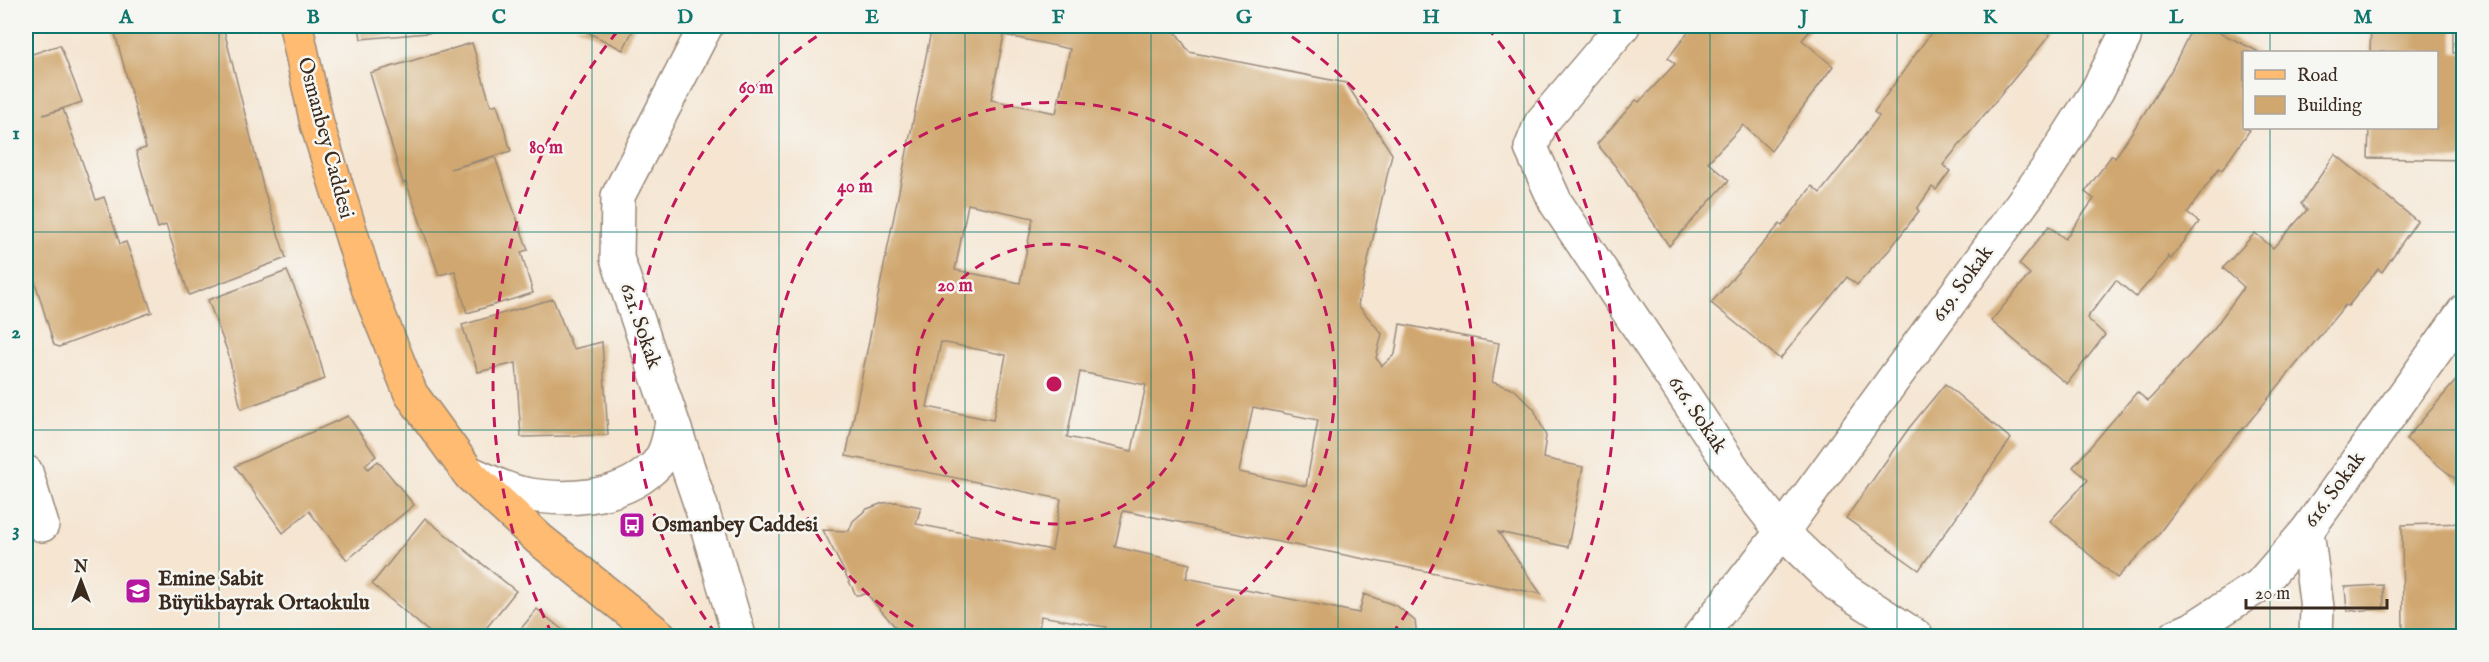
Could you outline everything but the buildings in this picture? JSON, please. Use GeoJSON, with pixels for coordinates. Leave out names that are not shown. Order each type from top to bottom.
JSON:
{"type":"FeatureCollection","features":[{"type":"Feature","properties":{"kind":"main road","name":"Osmanbey Caddesi"},"geometry":{"type":"LineString","coordinates":[[296,26],[317,124],[368,288],[411,394],[468,472],[538,539],[660,636]]}},
{"type":"Feature","properties":{"kind":"street","name":"621. Sokak"},"geometry":{"type":"LineString","coordinates":[[706,26],[618,196],[617,258],[672,422],[739,636]]}},
{"type":"Feature","properties":{"kind":"street","name":"616. Sokak"},"geometry":{"type":"LineString","coordinates":[[1623,26],[1541,123],[1531,147],[1556,203],[1738,476],[1782,532],[1837,585],[1916,636]]}},
{"type":"Feature","properties":{"kind":"street","name":"619. Sokak"},"geometry":{"type":"LineString","coordinates":[[1700,636],[1782,532],[2047,169],[2097,91],[2124,38],[2126,26]]}},
{"type":"Feature","properties":{"kind":"street","name":"616. Sokak"},"geometry":{"type":"LineString","coordinates":[[2176,636],[2192,629],[2260,585],[2307,531],[2463,311]]}},
{"type":"Feature","properties":{"kind":"street"},"geometry":{"type":"LineString","coordinates":[[468,472],[519,493],[590,497],[626,486],[654,468],[668,446],[672,422]]}},
{"type":"Feature","properties":{"kind":"street"},"geometry":{"type":"LineString","coordinates":[[26,472],[42,525]]}},
{"type":"Feature","properties":{"kind":"street"},"geometry":{"type":"LineString","coordinates":[[2307,531],[2317,608],[2316,636]]}},
{"type":"Feature","properties":{"kind":"place","name":"Osmanbey Caddesi"},"geometry":{"type":"Point","coordinates":[632,525]}},
{"type":"Feature","properties":{"kind":"place","name":"Emine Sabit Büyükbayrak Ortaokulu"},"geometry":{"type":"Point","coordinates":[138,591]}}]}
